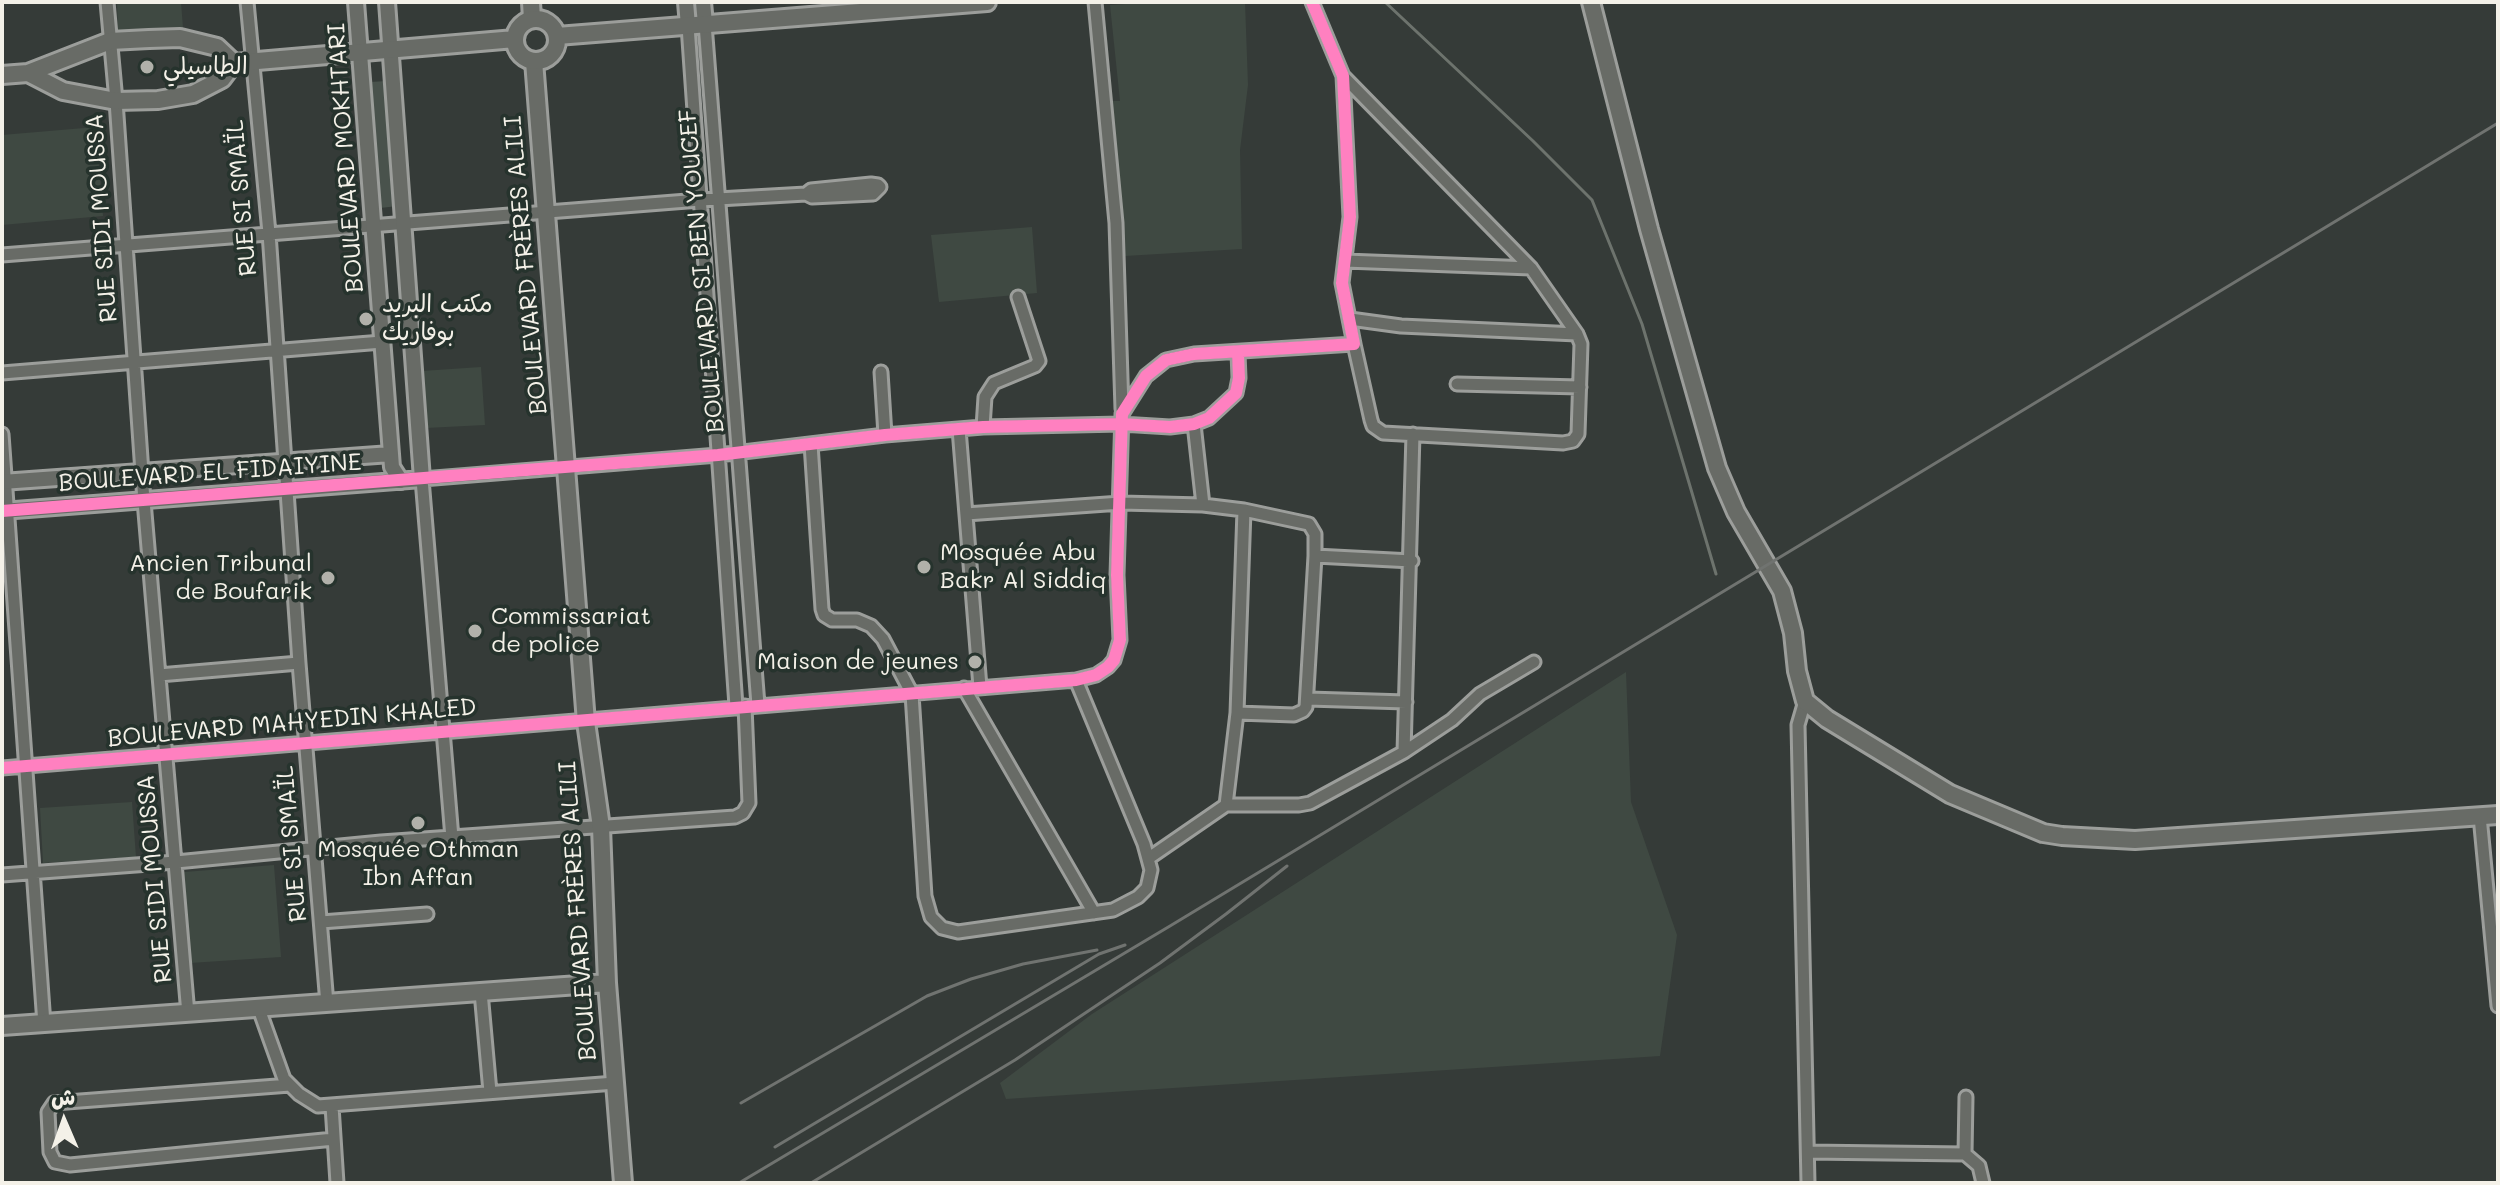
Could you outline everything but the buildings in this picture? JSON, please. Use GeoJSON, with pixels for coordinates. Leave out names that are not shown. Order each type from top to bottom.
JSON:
{"type":"FeatureCollection","features":[{"type":"Feature","properties":{"kind":"main road"},"geometry":{"type":"LineString","coordinates":[[557,36],[987,2]]}},
{"type":"Feature","properties":{"kind":"main road"},"geometry":{"type":"LineString","coordinates":[[1591,2],[1649,229],[1717,468],[1736,512],[1782,591],[1805,701],[1827,719],[1950,794],[2043,833],[2135,840],[2498,815]]}},
{"type":"Feature","properties":{"kind":"main road"},"geometry":{"type":"LineString","coordinates":[[532,11],[551,25],[557,36],[557,44],[549,57],[534,61],[522,57],[515,39],[520,26],[532,11]]}},
{"type":"Feature","properties":{"kind":"main road"},"geometry":{"type":"LineString","coordinates":[[2,75],[28,73],[110,41],[180,38],[217,47],[234,63]]}},
{"type":"Feature","properties":{"kind":"main road"},"geometry":{"type":"LineString","coordinates":[[28,73],[63,91],[116,101],[158,100],[193,94],[222,79],[234,63],[252,59],[515,39]]}},
{"type":"Feature","properties":{"kind":"main road","name":"BOULEVARD FRÈRES ALILI"},"geometry":{"type":"LineString","coordinates":[[534,61],[586,722],[601,827],[607,983],[623,1183]]}},
{"type":"Feature","properties":{"kind":"main road"},"geometry":{"type":"LineString","coordinates":[[2,1026],[607,983]]}},
{"type":"Feature","properties":{"kind":"street","name":"RUE SIDI MOUSSA"},"geometry":{"type":"LineString","coordinates":[[107,2],[144,501],[188,1014]]}},
{"type":"Feature","properties":{"kind":"street","name":"RUE SI SMAÏL"},"geometry":{"type":"LineString","coordinates":[[247,2],[269,233],[327,1004]]}},
{"type":"Feature","properties":{"kind":"street","name":"BOULEVARD MOKHTARI"},"geometry":{"type":"LineString","coordinates":[[356,2],[392,467],[401,481]]}},
{"type":"Feature","properties":{"kind":"street"},"geometry":{"type":"LineString","coordinates":[[387,2],[452,838]]}},
{"type":"Feature","properties":{"kind":"street"},"geometry":{"type":"LineString","coordinates":[[686,2],[696,25]]}},
{"type":"Feature","properties":{"kind":"street"},"geometry":{"type":"LineString","coordinates":[[696,25],[703,2]]}},
{"type":"Feature","properties":{"kind":"street"},"geometry":{"type":"LineString","coordinates":[[811,444],[824,615],[832,620],[857,620],[871,626],[883,639],[912,694],[925,896],[935,923],[958,932],[1113,910],[1138,897],[1147,888],[1151,877],[1149,858],[1081,679],[1108,667],[1114,660],[1120,640],[1117,575],[1122,419],[1116,223],[1095,2]]}},
{"type":"Feature","properties":{"kind":"street"},"geometry":{"type":"LineString","coordinates":[[1314,3],[1343,76],[1349,187],[1343,293],[1373,426],[1383,433],[1568,442],[1576,438],[1580,431],[1581,344],[1577,334],[1531,268],[1343,76]]}},
{"type":"Feature","properties":{"kind":"street","name":"BOULEVARD SI BEN YOUCEF"},"geometry":{"type":"LineString","coordinates":[[696,25],[719,200],[758,705]]}},
{"type":"Feature","properties":{"kind":"street","name":"BOULEVARD SI BEN YOUCEF"},"geometry":{"type":"LineString","coordinates":[[601,827],[735,817],[748,807],[700,200],[696,25]]}},
{"type":"Feature","properties":{"kind":"street"},"geometry":{"type":"LineString","coordinates":[[2,255],[700,200],[873,194],[880,187],[871,184],[811,190],[806,194]]}},
{"type":"Feature","properties":{"kind":"street"},"geometry":{"type":"LineString","coordinates":[[1345,261],[1531,268]]}},
{"type":"Feature","properties":{"kind":"street"},"geometry":{"type":"LineString","coordinates":[[983,427],[985,397],[994,383],[1035,366],[1039,361],[1018,297]]}},
{"type":"Feature","properties":{"kind":"street"},"geometry":{"type":"LineString","coordinates":[[1350,319],[1401,326],[1577,334]]}},
{"type":"Feature","properties":{"kind":"street"},"geometry":{"type":"LineString","coordinates":[[2,373],[382,342]]}},
{"type":"Feature","properties":{"kind":"street"},"geometry":{"type":"LineString","coordinates":[[1122,419],[1146,376],[1166,360],[1194,354],[1354,344]]}},
{"type":"Feature","properties":{"kind":"street"},"geometry":{"type":"LineString","coordinates":[[422,479],[718,455],[983,427],[1122,419],[1170,427],[1194,424],[1209,418],[1236,393],[1238,353]]}},
{"type":"Feature","properties":{"kind":"street"},"geometry":{"type":"LineString","coordinates":[[881,372],[885,435]]}},
{"type":"Feature","properties":{"kind":"street"},"geometry":{"type":"LineString","coordinates":[[1457,384],[1580,387]]}},
{"type":"Feature","properties":{"kind":"street"},"geometry":{"type":"LineString","coordinates":[[1194,424],[1203,505]]}},
{"type":"Feature","properties":{"kind":"street"},"geometry":{"type":"LineString","coordinates":[[959,429],[980,687]]}},
{"type":"Feature","properties":{"kind":"street"},"geometry":{"type":"LineString","coordinates":[[2,434],[5,511],[27,767],[44,1024]]}},
{"type":"Feature","properties":{"kind":"street"},"geometry":{"type":"LineString","coordinates":[[1404,752],[1412,561],[1413,434]]}},
{"type":"Feature","properties":{"kind":"street","name":"BOULEVARD EL FIDAIYINE"},"geometry":{"type":"LineString","coordinates":[[4,482],[391,454]]}},
{"type":"Feature","properties":{"kind":"street","name":"BOULEVARD EL FIDAIYINE"},"geometry":{"type":"LineString","coordinates":[[5,511],[422,479]]}},
{"type":"Feature","properties":{"kind":"street"},"geometry":{"type":"LineString","coordinates":[[966,514],[1121,503],[1203,505],[1309,524],[1315,534],[1315,556],[1308,699],[1303,711],[1294,715],[1237,713]]}},
{"type":"Feature","properties":{"kind":"street"},"geometry":{"type":"LineString","coordinates":[[1226,805],[1237,713],[1244,510]]}},
{"type":"Feature","properties":{"kind":"street"},"geometry":{"type":"LineString","coordinates":[[1315,556],[1412,561]]}},
{"type":"Feature","properties":{"kind":"street"},"geometry":{"type":"LineString","coordinates":[[1149,858],[1226,805],[1310,803],[1404,752],[1452,720],[1480,694],[1534,662]]}},
{"type":"Feature","properties":{"kind":"street"},"geometry":{"type":"LineString","coordinates":[[159,675],[299,663]]}},
{"type":"Feature","properties":{"kind":"street","name":"BOULEVARD MAHYEDIN KHALED"},"geometry":{"type":"LineString","coordinates":[[2,768],[1081,679]]}},
{"type":"Feature","properties":{"kind":"street"},"geometry":{"type":"LineString","coordinates":[[964,688],[1094,913]]}},
{"type":"Feature","properties":{"kind":"street"},"geometry":{"type":"LineString","coordinates":[[1308,699],[1406,702]]}},
{"type":"Feature","properties":{"kind":"street"},"geometry":{"type":"LineString","coordinates":[[1805,701],[1798,725],[1808,1183]]}},
{"type":"Feature","properties":{"kind":"street"},"geometry":{"type":"LineString","coordinates":[[2480,816],[2498,1006]]}},
{"type":"Feature","properties":{"kind":"street"},"geometry":{"type":"LineString","coordinates":[[2,875],[601,827]]}},
{"type":"Feature","properties":{"kind":"street"},"geometry":{"type":"LineString","coordinates":[[321,922],[427,914]]}},
{"type":"Feature","properties":{"kind":"street"},"geometry":{"type":"LineString","coordinates":[[481,992],[490,1092]]}},
{"type":"Feature","properties":{"kind":"street"},"geometry":{"type":"LineString","coordinates":[[259,1009],[279,1070],[290,1085],[312,1103],[332,1106],[615,1083]]}},
{"type":"Feature","properties":{"kind":"street"},"geometry":{"type":"LineString","coordinates":[[290,1085],[54,1103],[49,1108],[48,1118],[52,1158],[70,1165],[334,1139]]}},
{"type":"Feature","properties":{"kind":"street"},"geometry":{"type":"LineString","coordinates":[[1965,1154],[1966,1097]]}},
{"type":"Feature","properties":{"kind":"street"},"geometry":{"type":"LineString","coordinates":[[332,1106],[337,1183]]}},
{"type":"Feature","properties":{"kind":"street"},"geometry":{"type":"LineString","coordinates":[[1808,1152],[1965,1154],[1979,1166],[1983,1183]]}},
{"type":"Feature","properties":{"kind":"shaded area"},"geometry":{"type":"Polygon","coordinates":[[[181,2],[183,28],[118,32],[117,3],[181,2]]]}},
{"type":"Feature","properties":{"kind":"shaded area"},"geometry":{"type":"Polygon","coordinates":[[[1245,2],[1248,85],[1240,150],[1242,249],[1125,256],[1111,101],[1120,101],[1110,5],[1245,2]]]}},
{"type":"Feature","properties":{"kind":"shaded area"},"geometry":{"type":"Polygon","coordinates":[[[387,81],[398,206],[380,208],[370,82],[387,81]]]}},
{"type":"Feature","properties":{"kind":"shaded area"},"geometry":{"type":"Polygon","coordinates":[[[96,127],[103,216],[2,225],[2,135],[96,127]]]}},
{"type":"Feature","properties":{"kind":"shaded area"},"geometry":{"type":"Polygon","coordinates":[[[1032,227],[1037,293],[939,302],[931,235],[1032,227]]]}},
{"type":"Feature","properties":{"kind":"shaded area"},"geometry":{"type":"Polygon","coordinates":[[[481,367],[485,425],[426,428],[422,371],[481,367]]]}},
{"type":"Feature","properties":{"kind":"shaded area"},"geometry":{"type":"Polygon","coordinates":[[[1626,672],[1631,802],[1677,935],[1660,1056],[1006,1099],[1000,1083],[1092,1014],[1626,672]]]}},
{"type":"Feature","properties":{"kind":"shaded area"},"geometry":{"type":"Polygon","coordinates":[[[132,802],[136,857],[43,863],[40,808],[132,802]]]}},
{"type":"Feature","properties":{"kind":"shaded area"},"geometry":{"type":"Polygon","coordinates":[[[274,865],[281,957],[190,963],[184,872],[274,865]]]}},
{"type":"Feature","properties":{"kind":"waterway"},"geometry":{"type":"LineString","coordinates":[[1385,2],[1592,200],[1642,324],[1716,574]]}},
{"type":"Feature","properties":{"kind":"railway"},"geometry":{"type":"LineString","coordinates":[[739,1183],[2498,123]]}},
{"type":"Feature","properties":{"kind":"railway"},"geometry":{"type":"LineString","coordinates":[[811,1183],[1015,1060],[1160,963],[1287,866]]}},
{"type":"Feature","properties":{"kind":"railway"},"geometry":{"type":"LineString","coordinates":[[775,1147],[1099,954],[1125,945]]}},
{"type":"Feature","properties":{"kind":"railway"},"geometry":{"type":"LineString","coordinates":[[741,1103],[927,996],[1023,964],[1097,950]]}},
{"type":"Feature","properties":{"kind":"cycle path"},"geometry":{"type":"LineString","coordinates":[[2,768],[1076,680],[1096,675],[1114,660],[1120,640],[1117,575],[1122,414],[1146,376],[1166,360],[1194,354],[1354,344],[1342,283],[1350,217],[1343,76],[1312,2]]}},
{"type":"Feature","properties":{"kind":"cycle path"},"geometry":{"type":"LineString","coordinates":[[2,511],[718,455],[983,427],[1121,424],[1170,427],[1194,424],[1209,418],[1236,393],[1238,353]]}},
{"type":"Feature","properties":{"kind":"place","name":"الطاسيلي"},"geometry":{"type":"Point","coordinates":[147,67]}},
{"type":"Feature","properties":{"kind":"place","name":"مكتب البريد بوفاريك"},"geometry":{"type":"Point","coordinates":[366,319]}},
{"type":"Feature","properties":{"kind":"place","name":"Mosquée Abu Bakr Al Siddiq"},"geometry":{"type":"Point","coordinates":[924,567]}},
{"type":"Feature","properties":{"kind":"place","name":"Ancien Tribunal de Boufarik"},"geometry":{"type":"Point","coordinates":[328,578]}},
{"type":"Feature","properties":{"kind":"place","name":"Commissariat de police"},"geometry":{"type":"Point","coordinates":[475,631]}},
{"type":"Feature","properties":{"kind":"place","name":"Maison de jeunes"},"geometry":{"type":"Point","coordinates":[975,662]}},
{"type":"Feature","properties":{"kind":"place","name":"Mosquée Othman Ibn Affan"},"geometry":{"type":"Point","coordinates":[418,823]}}]}
